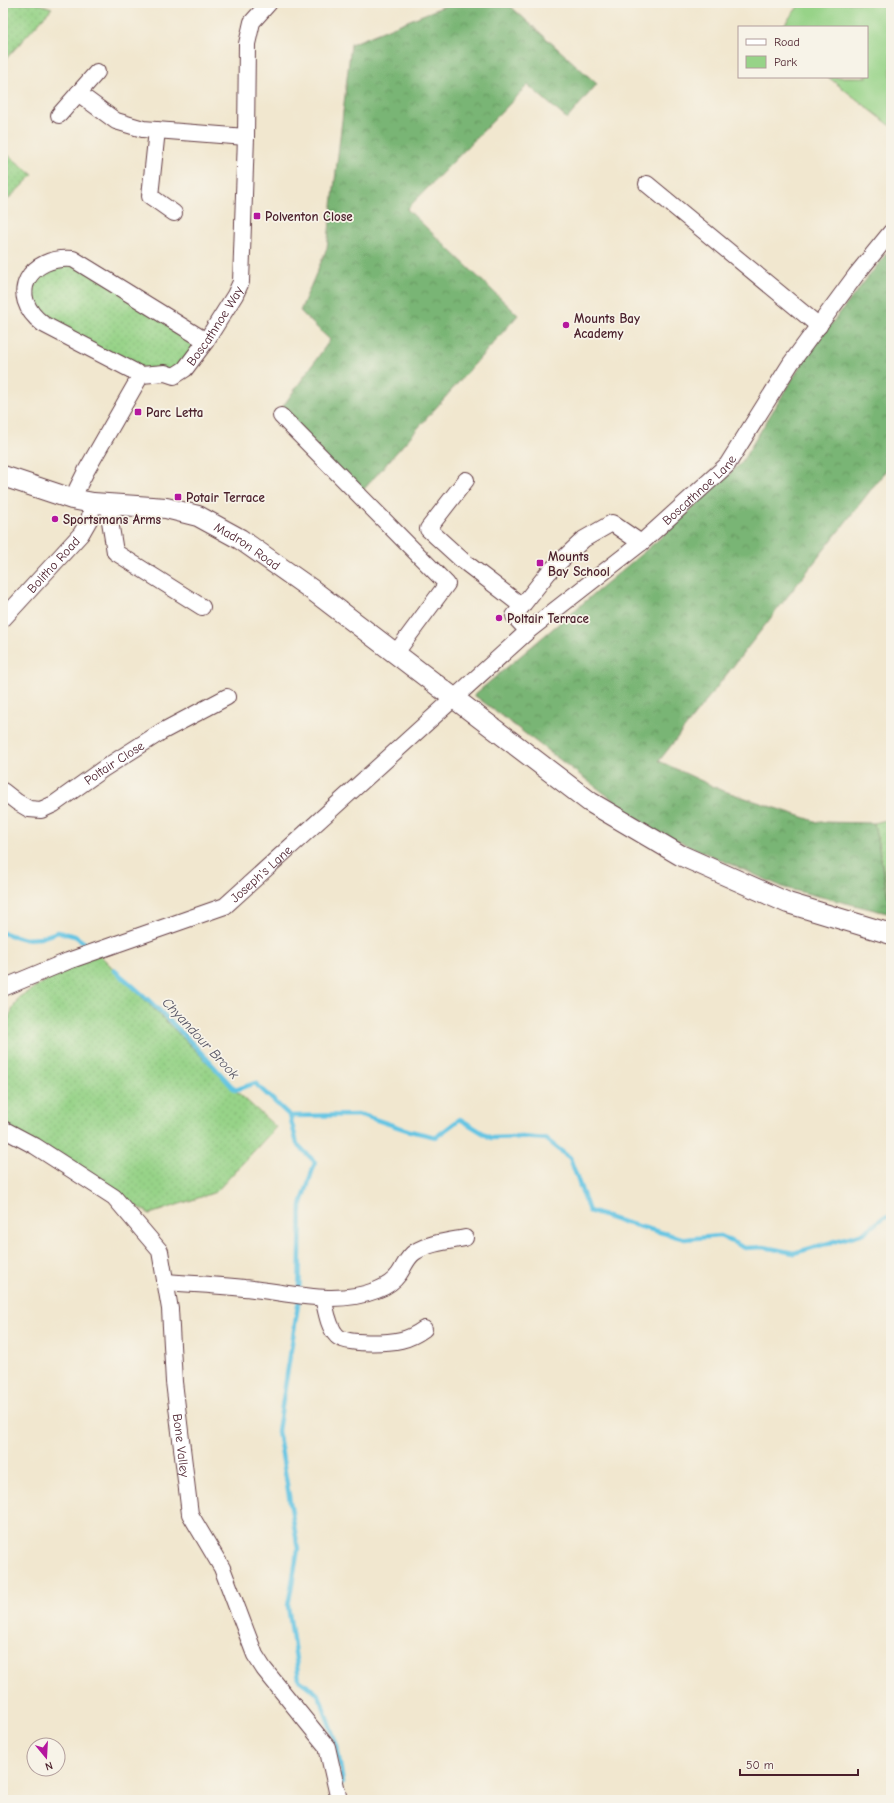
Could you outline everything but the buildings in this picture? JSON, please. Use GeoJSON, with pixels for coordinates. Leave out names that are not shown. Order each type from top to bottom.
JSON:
{"type":"FeatureCollection","features":[{"type":"Feature","properties":{"kind":"main road","name":"Madron Road"},"geometry":{"type":"LineString","coordinates":[[3,476],[72,499],[101,503],[166,508],[198,516],[246,544],[311,589],[590,802],[680,855],[788,904],[891,934]]}},
{"type":"Feature","properties":{"kind":"street","name":"Boscathnoe Way"},"geometry":{"type":"LineString","coordinates":[[141,375],[165,373],[174,376],[185,369],[206,341],[235,295],[240,282],[246,137],[247,44],[252,22],[269,3]]}},
{"type":"Feature","properties":{"kind":"street"},"geometry":{"type":"LineString","coordinates":[[59,115],[97,72]]}},
{"type":"Feature","properties":{"kind":"street"},"geometry":{"type":"LineString","coordinates":[[78,93],[116,121],[143,129],[246,137]]}},
{"type":"Feature","properties":{"kind":"street"},"geometry":{"type":"LineString","coordinates":[[157,130],[150,196],[174,213]]}},
{"type":"Feature","properties":{"kind":"street"},"geometry":{"type":"LineString","coordinates":[[647,184],[819,326]]}},
{"type":"Feature","properties":{"kind":"street","name":"Boscathnoe Lane"},"geometry":{"type":"LineString","coordinates":[[454,699],[528,631],[640,542],[726,465],[791,363],[856,275],[891,232]]}},
{"type":"Feature","properties":{"kind":"street"},"geometry":{"type":"LineString","coordinates":[[72,499],[86,471],[141,375],[36,319],[29,312],[23,294],[25,284],[29,276],[35,269],[52,260],[63,258],[73,260],[206,341]]}},
{"type":"Feature","properties":{"kind":"street"},"geometry":{"type":"LineString","coordinates":[[281,416],[447,584],[395,654]]}},
{"type":"Feature","properties":{"kind":"street"},"geometry":{"type":"LineString","coordinates":[[466,480],[428,528],[462,560],[522,606]]}},
{"type":"Feature","properties":{"kind":"street"},"geometry":{"type":"LineString","coordinates":[[101,503],[110,521],[115,552],[202,607]]}},
{"type":"Feature","properties":{"kind":"street","name":"Bolitho Road"},"geometry":{"type":"LineString","coordinates":[[3,620],[81,534],[101,503]]}},
{"type":"Feature","properties":{"kind":"street"},"geometry":{"type":"LineString","coordinates":[[528,631],[514,616],[548,573],[584,539],[612,523],[640,542]]}},
{"type":"Feature","properties":{"kind":"street","name":"Poltair Close"},"geometry":{"type":"LineString","coordinates":[[3,791],[17,802],[30,809],[41,810],[54,804],[103,769],[161,732],[227,698]]}},
{"type":"Feature","properties":{"kind":"street","name":"Joseph's Lane"},"geometry":{"type":"LineString","coordinates":[[3,988],[68,961],[225,906],[454,699]]}},
{"type":"Feature","properties":{"kind":"street","name":"Bone Valley"},"geometry":{"type":"LineString","coordinates":[[3,1129],[34,1146],[114,1197],[160,1251],[170,1309],[174,1382],[190,1514],[222,1568],[255,1655],[264,1669],[327,1747],[339,1800]]}},
{"type":"Feature","properties":{"kind":"street"},"geometry":{"type":"LineString","coordinates":[[165,1282],[244,1288],[323,1298],[343,1298],[377,1290],[388,1284],[398,1275],[406,1262],[415,1252],[428,1246],[465,1238]]}},
{"type":"Feature","properties":{"kind":"street"},"geometry":{"type":"LineString","coordinates":[[323,1298],[332,1328],[337,1336],[342,1339],[353,1341],[391,1342],[412,1336],[424,1329]]}},
{"type":"Feature","properties":{"kind":"green space"},"geometry":{"type":"Polygon","coordinates":[[[3,3],[37,3],[52,8],[3,62],[3,3]]]}},
{"type":"Feature","properties":{"kind":"green space"},"geometry":{"type":"Polygon","coordinates":[[[452,3],[507,3],[597,84],[567,119],[528,85],[407,209],[518,315],[357,497],[276,416],[330,340],[300,311],[327,248],[351,44],[452,3]]]}},
{"type":"Feature","properties":{"kind":"green space"},"geometry":{"type":"Polygon","coordinates":[[[801,3],[891,3],[891,126],[829,78],[868,78],[868,26],[783,26],[801,3]]]}},
{"type":"Feature","properties":{"kind":"green space"},"geometry":{"type":"Polygon","coordinates":[[[3,151],[33,175],[3,204],[3,151]]]}},
{"type":"Feature","properties":{"kind":"green space"},"geometry":{"type":"Polygon","coordinates":[[[891,248],[891,464],[659,761],[721,790],[818,822],[874,823],[891,914],[785,888],[653,830],[474,695],[658,540],[741,463],[809,352],[891,248]]]}},
{"type":"Feature","properties":{"kind":"green space"},"geometry":{"type":"Polygon","coordinates":[[[63,258],[206,341],[185,369],[155,373],[43,324],[25,284],[63,258]]]}},
{"type":"Feature","properties":{"kind":"green space"},"geometry":{"type":"Polygon","coordinates":[[[891,819],[891,909],[874,823],[891,819]]]}},
{"type":"Feature","properties":{"kind":"green space"},"geometry":{"type":"Polygon","coordinates":[[[96,951],[235,1090],[276,1127],[216,1192],[150,1214],[3,1130],[3,1028],[19,997],[96,951]]]}},
{"type":"Feature","properties":{"kind":"waterway","name":"Chyandour Brook"},"geometry":{"type":"LineString","coordinates":[[3,933],[25,939],[40,938],[58,932],[75,936],[93,949]]}},
{"type":"Feature","properties":{"kind":"waterway","name":"Chyandour Brook"},"geometry":{"type":"LineString","coordinates":[[114,970],[177,1027],[235,1090],[255,1083],[290,1116],[362,1115],[410,1131],[436,1137],[460,1119],[491,1138],[522,1137],[546,1139],[570,1158],[589,1211],[616,1220],[685,1239],[720,1236],[745,1248],[764,1247],[794,1253],[864,1233],[884,1217],[891,1216]]}},
{"type":"Feature","properties":{"kind":"waterway"},"geometry":{"type":"LineString","coordinates":[[290,1116],[297,1144],[315,1162],[301,1206],[299,1299],[278,1431],[298,1549],[288,1606],[299,1680],[319,1695],[337,1746],[343,1783]]}},
{"type":"Feature","properties":{"kind":"place","name":"Polventon Close"},"geometry":{"type":"Point","coordinates":[257,216]}},
{"type":"Feature","properties":{"kind":"place","name":"Mounts Bay Academy"},"geometry":{"type":"Point","coordinates":[566,325]}},
{"type":"Feature","properties":{"kind":"place","name":"Parc Letta"},"geometry":{"type":"Point","coordinates":[138,412]}},
{"type":"Feature","properties":{"kind":"place","name":"Potair Terrace"},"geometry":{"type":"Point","coordinates":[178,497]}},
{"type":"Feature","properties":{"kind":"place","name":"Sportsmans Arms"},"geometry":{"type":"Point","coordinates":[55,519]}},
{"type":"Feature","properties":{"kind":"place","name":"Mounts Bay School"},"geometry":{"type":"Point","coordinates":[540,563]}},
{"type":"Feature","properties":{"kind":"place","name":"Poltair Terrace"},"geometry":{"type":"Point","coordinates":[499,618]}}]}
